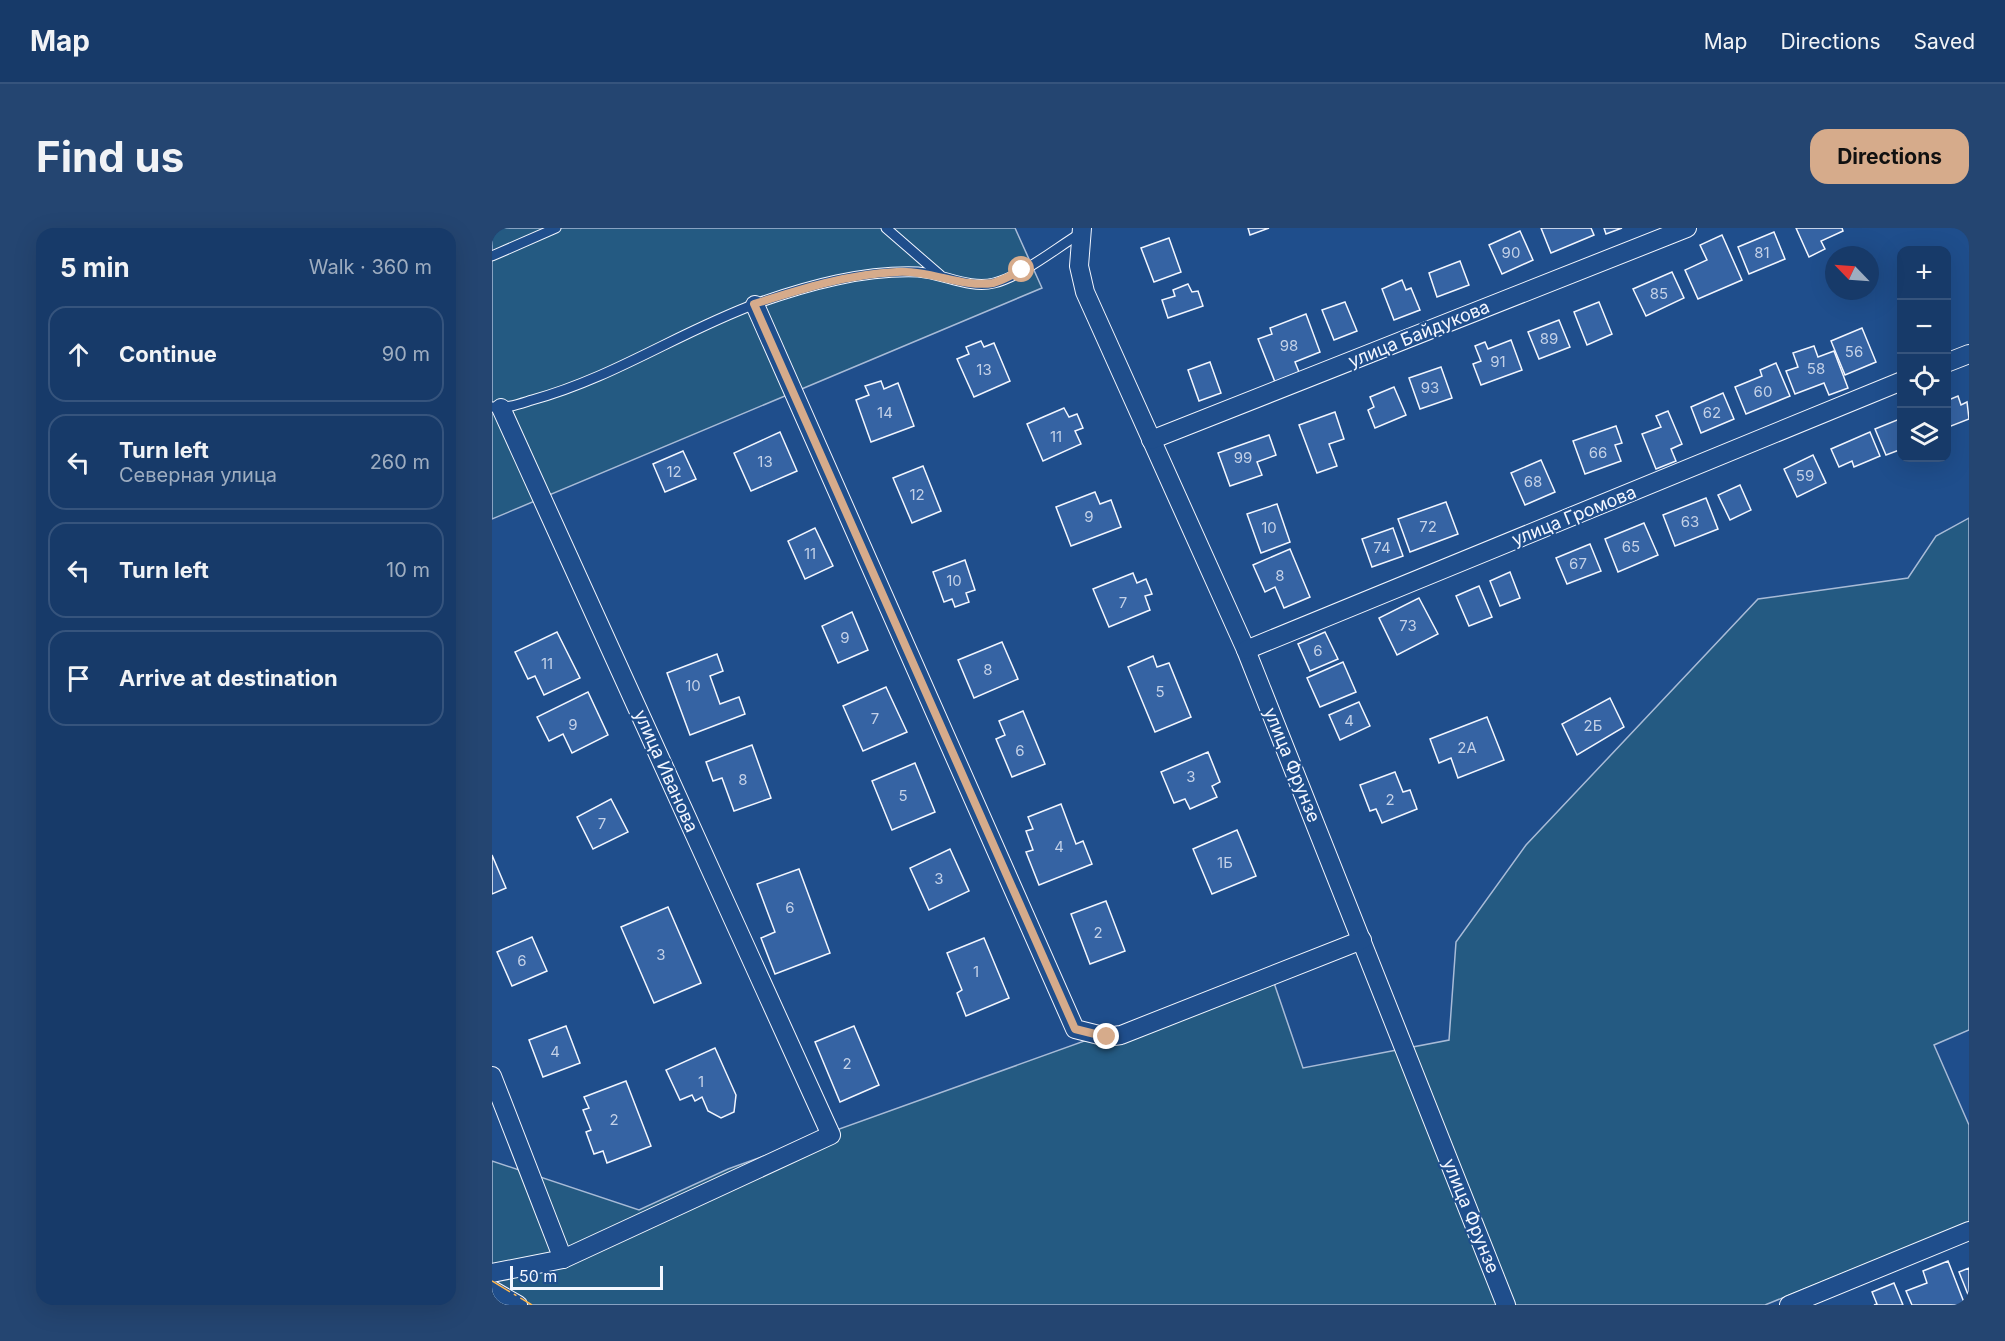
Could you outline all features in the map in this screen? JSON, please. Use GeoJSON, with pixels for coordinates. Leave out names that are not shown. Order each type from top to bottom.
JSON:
{"type":"FeatureCollection","features":[{"type":"Feature","properties":{"kind":"street","name":"улица Байдукова"},"geometry":{"type":"LineString","coordinates":[[1151,440],[1687,228]]}},
{"type":"Feature","properties":{"kind":"street","name":"улица Фрунзе"},"geometry":{"type":"LineString","coordinates":[[1084,229],[1079,266],[1085,292],[1246,650],[1506,1305]]}},
{"type":"Feature","properties":{"kind":"street"},"geometry":{"type":"LineString","coordinates":[[754,304],[1075,1029],[1107,1037],[1121,1035],[1362,940]]}},
{"type":"Feature","properties":{"kind":"street"},"geometry":{"type":"LineString","coordinates":[[1951,361],[1969,354]]}},
{"type":"Feature","properties":{"kind":"street","name":"улица Громова"},"geometry":{"type":"LineString","coordinates":[[1246,650],[1897,383]]}},
{"type":"Feature","properties":{"kind":"street","name":"улица Иванова"},"geometry":{"type":"LineString","coordinates":[[496,408],[831,1134],[563,1259]]}},
{"type":"Feature","properties":{"kind":"street"},"geometry":{"type":"LineString","coordinates":[[492,1076],[563,1259],[492,1274]]}},
{"type":"Feature","properties":{"kind":"street"},"geometry":{"type":"LineString","coordinates":[[1790,1305],[1969,1231]]}},
{"type":"Feature","properties":{"kind":"street"},"geometry":{"type":"LineString","coordinates":[[492,1290],[518,1305]]}},
{"type":"Feature","properties":{"kind":"lane"},"geometry":{"type":"LineString","coordinates":[[492,256],[556,228]]}},
{"type":"Feature","properties":{"kind":"lane"},"geometry":{"type":"LineString","coordinates":[[886,228],[940,275]]}},
{"type":"Feature","properties":{"kind":"lane"},"geometry":{"type":"LineString","coordinates":[[496,408],[551,395],[599,377],[754,304],[796,290],[898,272],[940,275],[977,284],[995,283],[1022,270],[1084,229]]}},
{"type":"Feature","properties":{"kind":"shaded area"},"geometry":{"type":"Polygon","coordinates":[[[492,228],[1015,228],[1042,288],[492,519],[492,228]]]}},
{"type":"Feature","properties":{"kind":"shaded area"},"geometry":{"type":"Polygon","coordinates":[[[1969,518],[1969,1030],[1934,1045],[1969,1125],[1969,1222],[1765,1305],[492,1305],[492,1161],[639,1210],[728,1169],[1271,974],[1303,1068],[1449,1040],[1456,942],[1526,845],[1758,599],[1908,578],[1936,536],[1969,518]]]}},
{"type":"Feature","properties":{"kind":"building"},"geometry":{"type":"Polygon","coordinates":[[[1248,228],[1269,228],[1250,235],[1248,228]]]}},
{"type":"Feature","properties":{"kind":"building"},"geometry":{"type":"Polygon","coordinates":[[[1541,228],[1591,228],[1594,235],[1551,253],[1541,228]]]}},
{"type":"Feature","properties":{"kind":"building"},"geometry":{"type":"Polygon","coordinates":[[[1604,228],[1622,228],[1606,234],[1604,228]]]}},
{"type":"Feature","properties":{"kind":"building"},"geometry":{"type":"Polygon","coordinates":[[[1796,228],[1842,228],[1843,231],[1821,241],[1825,249],[1809,257],[1796,228]]]}},
{"type":"Feature","properties":{"kind":"building"},"geometry":{"type":"Polygon","coordinates":[[[1520,231],[1533,260],[1502,274],[1489,245],[1520,231]]]}},
{"type":"Feature","properties":{"kind":"building"},"geometry":{"type":"Polygon","coordinates":[[[1774,232],[1785,259],[1749,274],[1738,247],[1774,232]]]}},
{"type":"Feature","properties":{"kind":"building"},"geometry":{"type":"Polygon","coordinates":[[[1722,235],[1742,280],[1698,299],[1685,270],[1707,260],[1700,245],[1722,235]]]}},
{"type":"Feature","properties":{"kind":"building"},"geometry":{"type":"Polygon","coordinates":[[[1169,238],[1181,272],[1154,282],[1141,248],[1169,238]]]}},
{"type":"Feature","properties":{"kind":"building"},"geometry":{"type":"Polygon","coordinates":[[[1460,261],[1469,285],[1437,297],[1429,273],[1460,261]]]}},
{"type":"Feature","properties":{"kind":"building"},"geometry":{"type":"Polygon","coordinates":[[[1672,272],[1684,298],[1646,316],[1633,289],[1672,272]]]}},
{"type":"Feature","properties":{"kind":"building"},"geometry":{"type":"Polygon","coordinates":[[[1402,280],[1406,290],[1411,288],[1420,310],[1394,320],[1382,289],[1402,280]]]}},
{"type":"Feature","properties":{"kind":"building"},"geometry":{"type":"Polygon","coordinates":[[[1188,284],[1192,292],[1198,291],[1203,306],[1168,318],[1162,300],[1175,296],[1173,290],[1188,284]]]}},
{"type":"Feature","properties":{"kind":"building"},"geometry":{"type":"Polygon","coordinates":[[[1345,302],[1357,331],[1334,340],[1322,310],[1345,302]]]}},
{"type":"Feature","properties":{"kind":"building"},"geometry":{"type":"Polygon","coordinates":[[[1599,302],[1612,334],[1587,345],[1574,312],[1599,302]]]}},
{"type":"Feature","properties":{"kind":"building"},"geometry":{"type":"Polygon","coordinates":[[[1306,314],[1320,352],[1295,362],[1299,372],[1275,382],[1258,339],[1272,334],[1270,328],[1306,314]]]}},
{"type":"Feature","properties":{"kind":"building"},"geometry":{"type":"Polygon","coordinates":[[[1559,320],[1570,347],[1539,359],[1528,332],[1559,320]]]}},
{"type":"Feature","properties":{"kind":"building"},"geometry":{"type":"Polygon","coordinates":[[[1862,328],[1876,362],[1845,375],[1831,341],[1862,328]]]}},
{"type":"Feature","properties":{"kind":"building"},"geometry":{"type":"Polygon","coordinates":[[[1511,340],[1522,370],[1481,385],[1473,364],[1481,361],[1475,346],[1485,342],[1488,349],[1511,340]]]}},
{"type":"Feature","properties":{"kind":"building"},"geometry":{"type":"Polygon","coordinates":[[[981,341],[984,347],[994,343],[1010,381],[974,397],[957,359],[969,354],[966,347],[981,341]]]}},
{"type":"Feature","properties":{"kind":"building"},"geometry":{"type":"Polygon","coordinates":[[[1814,346],[1818,357],[1834,351],[1848,388],[1829,395],[1824,383],[1795,394],[1786,371],[1798,367],[1793,353],[1814,346]]]}},
{"type":"Feature","properties":{"kind":"building"},"geometry":{"type":"Polygon","coordinates":[[[1210,362],[1221,393],[1199,401],[1188,370],[1210,362]]]}},
{"type":"Feature","properties":{"kind":"building"},"geometry":{"type":"Polygon","coordinates":[[[1776,363],[1790,396],[1746,414],[1735,387],[1762,376],[1760,370],[1776,363]]]}},
{"type":"Feature","properties":{"kind":"building"},"geometry":{"type":"Polygon","coordinates":[[[1441,367],[1452,398],[1420,409],[1409,378],[1441,367]]]}},
{"type":"Feature","properties":{"kind":"building"},"geometry":{"type":"Polygon","coordinates":[[[881,381],[884,389],[898,383],[914,426],[871,442],[856,400],[869,395],[865,386],[881,381]]]}},
{"type":"Feature","properties":{"kind":"building"},"geometry":{"type":"Polygon","coordinates":[[[1394,387],[1406,415],[1375,428],[1368,410],[1374,407],[1370,397],[1394,387]]]}},
{"type":"Feature","properties":{"kind":"building"},"geometry":{"type":"Polygon","coordinates":[[[1723,393],[1734,419],[1701,433],[1691,407],[1723,393]]]}},
{"type":"Feature","properties":{"kind":"building"},"geometry":{"type":"Polygon","coordinates":[[[1958,396],[1961,405],[1967,402],[1969,419],[1951,426],[1951,408],[1951,399],[1958,396]]]}},
{"type":"Feature","properties":{"kind":"building"},"geometry":{"type":"Polygon","coordinates":[[[1064,408],[1069,417],[1077,414],[1083,428],[1075,431],[1081,444],[1043,461],[1027,424],[1064,408]]]}},
{"type":"Feature","properties":{"kind":"building"},"geometry":{"type":"Polygon","coordinates":[[[1668,411],[1682,444],[1671,449],[1676,461],[1656,469],[1642,434],[1661,427],[1656,416],[1668,411]]]}},
{"type":"Feature","properties":{"kind":"building"},"geometry":{"type":"Polygon","coordinates":[[[1335,412],[1344,439],[1329,444],[1337,466],[1317,473],[1299,425],[1335,412]]]}},
{"type":"Feature","properties":{"kind":"building"},"geometry":{"type":"Polygon","coordinates":[[[1897,420],[1897,451],[1886,455],[1875,429],[1897,420]]]}},
{"type":"Feature","properties":{"kind":"building"},"geometry":{"type":"Polygon","coordinates":[[[1616,426],[1622,443],[1615,445],[1621,461],[1585,474],[1573,441],[1616,426]]]}},
{"type":"Feature","properties":{"kind":"building"},"geometry":{"type":"Polygon","coordinates":[[[780,432],[797,471],[751,491],[734,453],[780,432]]]}},
{"type":"Feature","properties":{"kind":"building"},"geometry":{"type":"Polygon","coordinates":[[[1870,432],[1880,456],[1854,467],[1852,461],[1839,467],[1831,449],[1870,432]]]}},
{"type":"Feature","properties":{"kind":"building"},"geometry":{"type":"Polygon","coordinates":[[[1269,435],[1276,455],[1257,462],[1262,475],[1230,486],[1218,453],[1269,435]]]}},
{"type":"Feature","properties":{"kind":"building"},"geometry":{"type":"Polygon","coordinates":[[[683,451],[696,479],[665,492],[653,464],[683,451]]]}},
{"type":"Feature","properties":{"kind":"building"},"geometry":{"type":"Polygon","coordinates":[[[1813,455],[1826,483],[1797,497],[1784,469],[1813,455]]]}},
{"type":"Feature","properties":{"kind":"building"},"geometry":{"type":"Polygon","coordinates":[[[1541,460],[1555,492],[1525,505],[1511,473],[1541,460]]]}},
{"type":"Feature","properties":{"kind":"building"},"geometry":{"type":"Polygon","coordinates":[[[923,466],[941,511],[912,523],[893,478],[923,466]]]}},
{"type":"Feature","properties":{"kind":"building"},"geometry":{"type":"Polygon","coordinates":[[[1740,485],[1751,510],[1730,520],[1718,495],[1740,485]]]}},
{"type":"Feature","properties":{"kind":"building"},"geometry":{"type":"Polygon","coordinates":[[[1095,492],[1100,504],[1111,500],[1121,527],[1071,546],[1056,507],[1095,492]]]}},
{"type":"Feature","properties":{"kind":"building"},"geometry":{"type":"Polygon","coordinates":[[[1706,498],[1718,529],[1675,546],[1663,515],[1706,498]]]}},
{"type":"Feature","properties":{"kind":"building"},"geometry":{"type":"Polygon","coordinates":[[[1446,502],[1458,534],[1410,552],[1398,519],[1446,502]]]}},
{"type":"Feature","properties":{"kind":"building"},"geometry":{"type":"Polygon","coordinates":[[[1277,504],[1290,542],[1261,553],[1247,514],[1277,504]]]}},
{"type":"Feature","properties":{"kind":"building"},"geometry":{"type":"Polygon","coordinates":[[[1644,523],[1658,555],[1618,572],[1605,539],[1644,523]]]}},
{"type":"Feature","properties":{"kind":"building"},"geometry":{"type":"Polygon","coordinates":[[[815,528],[833,566],[805,579],[788,541],[815,528]]]}},
{"type":"Feature","properties":{"kind":"building"},"geometry":{"type":"Polygon","coordinates":[[[1393,528],[1403,556],[1372,567],[1362,539],[1393,528]]]}},
{"type":"Feature","properties":{"kind":"building"},"geometry":{"type":"Polygon","coordinates":[[[1590,544],[1601,571],[1567,584],[1556,558],[1590,544]]]}},
{"type":"Feature","properties":{"kind":"building"},"geometry":{"type":"Polygon","coordinates":[[[1290,549],[1310,597],[1284,608],[1275,587],[1265,592],[1253,565],[1290,549]]]}},
{"type":"Feature","properties":{"kind":"building"},"geometry":{"type":"Polygon","coordinates":[[[965,560],[975,590],[966,593],[969,602],[955,607],[952,599],[944,602],[933,572],[965,560]]]}},
{"type":"Feature","properties":{"kind":"building"},"geometry":{"type":"Polygon","coordinates":[[[1510,572],[1520,598],[1500,606],[1490,581],[1510,572]]]}},
{"type":"Feature","properties":{"kind":"building"},"geometry":{"type":"Polygon","coordinates":[[[1133,573],[1137,583],[1146,579],[1152,594],[1145,596],[1150,610],[1109,627],[1093,589],[1133,573]]]}},
{"type":"Feature","properties":{"kind":"building"},"geometry":{"type":"Polygon","coordinates":[[[1479,586],[1492,617],[1469,626],[1456,596],[1479,586]]]}},
{"type":"Feature","properties":{"kind":"building"},"geometry":{"type":"Polygon","coordinates":[[[1419,598],[1438,634],[1397,655],[1379,618],[1419,598]]]}},
{"type":"Feature","properties":{"kind":"building"},"geometry":{"type":"Polygon","coordinates":[[[852,612],[868,650],[838,663],[822,626],[852,612]]]}},
{"type":"Feature","properties":{"kind":"building"},"geometry":{"type":"Polygon","coordinates":[[[557,632],[580,678],[544,695],[535,676],[528,679],[515,652],[557,632]]]}},
{"type":"Feature","properties":{"kind":"building"},"geometry":{"type":"Polygon","coordinates":[[[1325,632],[1338,659],[1310,671],[1298,644],[1325,632]]]}},
{"type":"Feature","properties":{"kind":"building"},"geometry":{"type":"Polygon","coordinates":[[[1002,642],[1018,679],[974,698],[958,660],[1002,642]]]}},
{"type":"Feature","properties":{"kind":"building"},"geometry":{"type":"Polygon","coordinates":[[[717,654],[723,671],[710,676],[720,704],[739,697],[745,714],[690,735],[667,673],[717,654]]]}},
{"type":"Feature","properties":{"kind":"building"},"geometry":{"type":"Polygon","coordinates":[[[1153,656],[1157,667],[1169,663],[1191,717],[1155,732],[1128,667],[1153,656]]]}},
{"type":"Feature","properties":{"kind":"building"},"geometry":{"type":"Polygon","coordinates":[[[1343,662],[1356,692],[1320,707],[1307,678],[1343,662]]]}},
{"type":"Feature","properties":{"kind":"building"},"geometry":{"type":"Polygon","coordinates":[[[886,687],[907,732],[863,751],[843,706],[886,687]]]}},
{"type":"Feature","properties":{"kind":"building"},"geometry":{"type":"Polygon","coordinates":[[[588,692],[608,735],[572,753],[563,734],[549,741],[537,717],[588,692]]]}},
{"type":"Feature","properties":{"kind":"building"},"geometry":{"type":"Polygon","coordinates":[[[1610,698],[1624,727],[1577,755],[1562,724],[1610,698]]]}},
{"type":"Feature","properties":{"kind":"building"},"geometry":{"type":"Polygon","coordinates":[[[1359,702],[1370,726],[1340,740],[1329,715],[1359,702]]]}},
{"type":"Feature","properties":{"kind":"building"},"geometry":{"type":"Polygon","coordinates":[[[1023,711],[1045,764],[1012,777],[996,739],[1005,735],[999,721],[1023,711]]]}},
{"type":"Feature","properties":{"kind":"building"},"geometry":{"type":"Polygon","coordinates":[[[1487,717],[1504,760],[1458,778],[1451,758],[1439,763],[1430,739],[1487,717]]]}},
{"type":"Feature","properties":{"kind":"building"},"geometry":{"type":"Polygon","coordinates":[[[752,745],[771,798],[734,811],[722,778],[713,781],[706,762],[752,745]]]}},
{"type":"Feature","properties":{"kind":"building"},"geometry":{"type":"Polygon","coordinates":[[[1208,752],[1220,782],[1212,786],[1217,797],[1190,809],[1185,799],[1174,803],[1161,772],[1208,752]]]}},
{"type":"Feature","properties":{"kind":"building"},"geometry":{"type":"Polygon","coordinates":[[[915,763],[935,812],[892,830],[872,781],[915,763]]]}},
{"type":"Feature","properties":{"kind":"building"},"geometry":{"type":"Polygon","coordinates":[[[1395,772],[1403,792],[1410,790],[1417,809],[1382,823],[1376,809],[1370,811],[1360,785],[1395,772]]]}},
{"type":"Feature","properties":{"kind":"building"},"geometry":{"type":"Polygon","coordinates":[[[611,799],[628,832],[593,849],[577,817],[611,799]]]}},
{"type":"Feature","properties":{"kind":"building"},"geometry":{"type":"Polygon","coordinates":[[[1061,804],[1076,844],[1083,841],[1092,864],[1039,885],[1026,852],[1033,850],[1026,831],[1033,829],[1028,817],[1061,804]]]}},
{"type":"Feature","properties":{"kind":"building"},"geometry":{"type":"Polygon","coordinates":[[[1237,830],[1256,876],[1212,894],[1193,849],[1237,830]]]}},
{"type":"Feature","properties":{"kind":"building"},"geometry":{"type":"Polygon","coordinates":[[[950,849],[969,891],[929,910],[910,868],[950,849]]]}},
{"type":"Feature","properties":{"kind":"building"},"geometry":{"type":"Polygon","coordinates":[[[492,855],[506,888],[492,894],[492,855]]]}},
{"type":"Feature","properties":{"kind":"building"},"geometry":{"type":"Polygon","coordinates":[[[799,869],[830,953],[775,974],[761,938],[775,932],[757,884],[799,869]]]}},
{"type":"Feature","properties":{"kind":"building"},"geometry":{"type":"Polygon","coordinates":[[[1106,901],[1125,951],[1090,964],[1071,914],[1106,901]]]}},
{"type":"Feature","properties":{"kind":"building"},"geometry":{"type":"Polygon","coordinates":[[[668,907],[701,983],[654,1003],[621,927],[668,907]]]}},
{"type":"Feature","properties":{"kind":"building"},"geometry":{"type":"Polygon","coordinates":[[[532,937],[547,971],[512,986],[497,952],[532,937]]]}},
{"type":"Feature","properties":{"kind":"building"},"geometry":{"type":"Polygon","coordinates":[[[984,938],[1009,998],[966,1016],[957,993],[962,990],[947,953],[984,938]]]}},
{"type":"Feature","properties":{"kind":"building"},"geometry":{"type":"Polygon","coordinates":[[[566,1026],[580,1063],[543,1077],[529,1040],[566,1026]]]}},
{"type":"Feature","properties":{"kind":"building"},"geometry":{"type":"Polygon","coordinates":[[[854,1026],[879,1085],[840,1102],[815,1042],[854,1026]]]}},
{"type":"Feature","properties":{"kind":"building"},"geometry":{"type":"Polygon","coordinates":[[[715,1048],[736,1095],[734,1112],[721,1118],[708,1111],[702,1097],[695,1101],[692,1095],[680,1100],[666,1070],[715,1048]]]}},
{"type":"Feature","properties":{"kind":"building"},"geometry":{"type":"Polygon","coordinates":[[[626,1081],[651,1146],[607,1163],[603,1151],[594,1154],[586,1132],[591,1130],[583,1110],[589,1108],[584,1097],[626,1081]]]}},
{"type":"Feature","properties":{"kind":"building"},"geometry":{"type":"Polygon","coordinates":[[[1948,1261],[1965,1305],[1912,1305],[1906,1291],[1927,1283],[1923,1271],[1948,1261]]]}},
{"type":"Feature","properties":{"kind":"building"},"geometry":{"type":"Polygon","coordinates":[[[1969,1268],[1969,1297],[1959,1272],[1969,1268]]]}},
{"type":"Feature","properties":{"kind":"building"},"geometry":{"type":"Polygon","coordinates":[[[1894,1283],[1903,1305],[1874,1305],[1877,1304],[1872,1292],[1894,1283]]]}},
{"type":"Feature","properties":{"kind":"power"},"geometry":{"type":"LineString","coordinates":[[492,1281],[532,1305]]}},
{"type":"Feature","properties":{"kind":"route"},"geometry":{"type":"LineString","coordinates":[[1022,270],[995,283],[977,284],[923,273],[898,272],[865,276],[796,290],[754,304],[1075,1029],[1090,1035],[1107,1037]]}}]}
